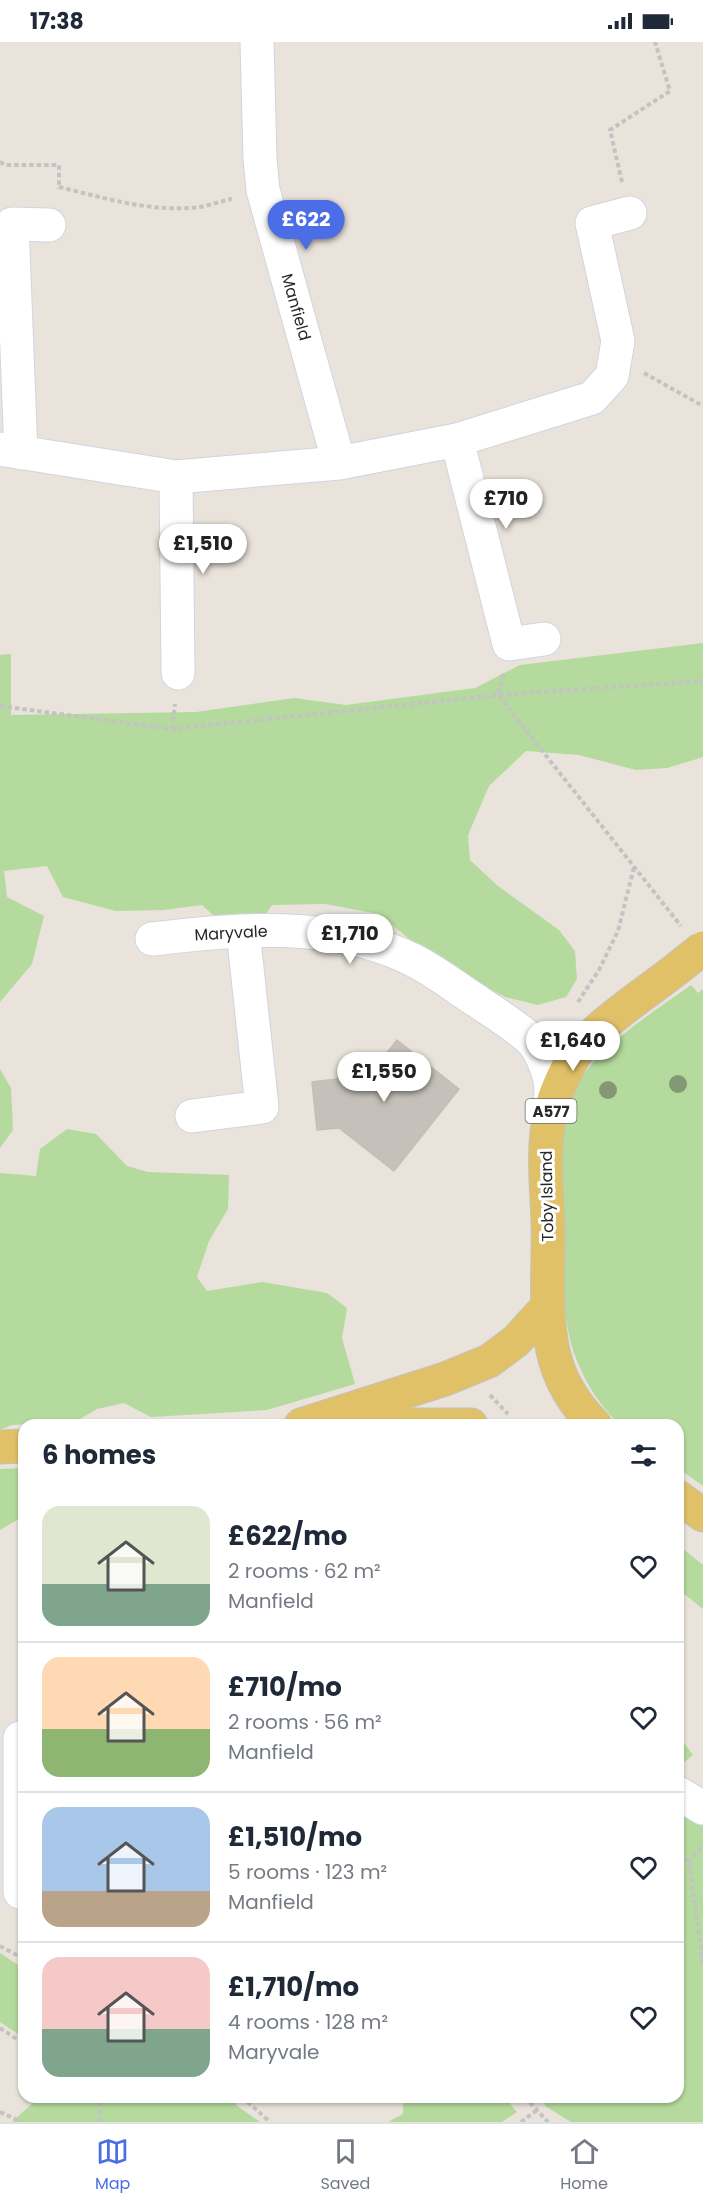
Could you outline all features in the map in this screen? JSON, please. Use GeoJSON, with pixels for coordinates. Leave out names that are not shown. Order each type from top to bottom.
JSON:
{"type":"FeatureCollection","features":[{"type":"Feature","properties":{"kind":"main road","name":"Toby Island"},"geometry":{"type":"LineString","coordinates":[[590,1419],[566,1388],[553,1351],[548,1306],[545,1159],[550,1115],[562,1081],[576,1054],[597,1031],[678,968],[696,941]]}},
{"type":"Feature","properties":{"kind":"main road"},"geometry":{"type":"LineString","coordinates":[[322,1419],[445,1379],[489,1361],[516,1341],[548,1306]]}},
{"type":"Feature","properties":{"kind":"main road"},"geometry":{"type":"LineString","coordinates":[[0,1447],[18,1446]]}},
{"type":"Feature","properties":{"kind":"main road"},"geometry":{"type":"LineString","coordinates":[[684,1501],[703,1515]]}},
{"type":"Feature","properties":{"kind":"street","name":"Manfield"},"geometry":{"type":"LineString","coordinates":[[257,42],[263,190],[339,463]]}},
{"type":"Feature","properties":{"kind":"street"},"geometry":{"type":"LineString","coordinates":[[49,225],[12,224],[10,451],[176,477],[339,463],[457,440],[592,398],[612,376],[618,341],[592,223],[630,213]]}},
{"type":"Feature","properties":{"kind":"street"},"geometry":{"type":"LineString","coordinates":[[457,440],[509,644],[544,639]]}},
{"type":"Feature","properties":{"kind":"street"},"geometry":{"type":"LineString","coordinates":[[176,477],[178,673]]}},
{"type":"Feature","properties":{"kind":"street","name":"Maryvale"},"geometry":{"type":"LineString","coordinates":[[152,939],[243,931],[294,930],[338,935],[378,946],[412,959],[484,1006],[533,1042],[544,1064],[551,1086],[550,1115]]}},
{"type":"Feature","properties":{"kind":"street"},"geometry":{"type":"LineString","coordinates":[[192,1116],[262,1107],[243,931]]}},
{"type":"Feature","properties":{"kind":"street"},"geometry":{"type":"LineString","coordinates":[[533,1042],[562,1043],[597,1031]]}},
{"type":"Feature","properties":{"kind":"street"},"geometry":{"type":"LineString","coordinates":[[15,1738],[18,1830]]}},
{"type":"Feature","properties":{"kind":"street"},"geometry":{"type":"LineString","coordinates":[[684,1797],[703,1808]]}},
{"type":"Feature","properties":{"kind":"path"},"geometry":{"type":"LineString","coordinates":[[630,213],[610,130],[670,91],[655,42]]}},
{"type":"Feature","properties":{"kind":"path"},"geometry":{"type":"LineString","coordinates":[[0,162],[5,165],[59,165],[59,213],[49,225]]}},
{"type":"Feature","properties":{"kind":"path"},"geometry":{"type":"LineString","coordinates":[[59,187],[158,209],[201,207],[263,190]]}},
{"type":"Feature","properties":{"kind":"path"},"geometry":{"type":"LineString","coordinates":[[615,357],[703,406]]}},
{"type":"Feature","properties":{"kind":"path"},"geometry":{"type":"LineString","coordinates":[[0,706],[172,729],[498,695],[703,681]]}},
{"type":"Feature","properties":{"kind":"path"},"geometry":{"type":"LineString","coordinates":[[498,695],[634,867],[696,941]]}},
{"type":"Feature","properties":{"kind":"path"},"geometry":{"type":"LineString","coordinates":[[571,1008],[579,1001],[599,970],[618,931],[634,867]]}},
{"type":"Feature","properties":{"kind":"path"},"geometry":{"type":"LineString","coordinates":[[688,1863],[703,1845]]}},
{"type":"Feature","properties":{"kind":"path"},"geometry":{"type":"LineString","coordinates":[[684,1859],[688,1863],[703,1964]]}},
{"type":"Feature","properties":{"kind":"path"},"geometry":{"type":"LineString","coordinates":[[0,1946],[18,1956]]}},
{"type":"Feature","properties":{"kind":"path"},"geometry":{"type":"LineString","coordinates":[[0,2028],[18,2040]]}},
{"type":"Feature","properties":{"kind":"path"},"geometry":{"type":"LineString","coordinates":[[99,2122],[101,2103]]}},
{"type":"Feature","properties":{"kind":"path"},"geometry":{"type":"LineString","coordinates":[[249,2103],[270,2122]]}},
{"type":"Feature","properties":{"kind":"path"},"geometry":{"type":"LineString","coordinates":[[531,2103],[548,2122]]}},
{"type":"Feature","properties":{"kind":"path"},"geometry":{"type":"LineString","coordinates":[[521,2122],[537,2110]]}},
{"type":"Feature","properties":{"kind":"path"},"geometry":{"type":"LineString","coordinates":[[0,2112],[22,2122]]}},
{"type":"Feature","properties":{"kind":"green space"},"geometry":{"type":"Polygon","coordinates":[[[703,643],[703,757],[667,768],[636,770],[579,755],[526,751],[489,786],[468,835],[470,860],[498,886],[559,930],[575,951],[577,979],[566,997],[538,1005],[505,997],[436,961],[379,914],[325,904],[272,905],[262,920],[223,924],[202,905],[163,910],[116,911],[63,897],[47,866],[4,871],[7,897],[44,916],[32,964],[0,1002],[0,655],[11,654],[11,715],[196,712],[294,698],[346,705],[475,688],[520,665],[703,643]]]}},
{"type":"Feature","properties":{"kind":"green space"},"geometry":{"type":"Polygon","coordinates":[[[691,985],[698,993],[703,989],[703,1486],[684,1472],[684,1419],[614,1419],[587,1383],[574,1353],[566,1320],[559,1163],[564,1118],[583,1075],[610,1046],[691,985]]]}},
{"type":"Feature","properties":{"kind":"green space"},"geometry":{"type":"Polygon","coordinates":[[[0,1069],[11,1088],[13,1130],[0,1148],[0,1069]]]}},
{"type":"Feature","properties":{"kind":"green space"},"geometry":{"type":"Polygon","coordinates":[[[67,1129],[96,1134],[127,1166],[148,1172],[229,1175],[228,1209],[209,1241],[197,1277],[207,1291],[262,1282],[327,1293],[347,1308],[342,1338],[355,1384],[267,1410],[151,1417],[124,1403],[97,1409],[80,1419],[18,1419],[18,1425],[0,1430],[0,1173],[36,1176],[40,1149],[67,1129]]]}},
{"type":"Feature","properties":{"kind":"green space"},"geometry":{"type":"Polygon","coordinates":[[[18,1468],[18,1520],[0,1530],[0,1469],[18,1468]]]}},
{"type":"Feature","properties":{"kind":"green space"},"geometry":{"type":"Polygon","coordinates":[[[684,1550],[703,1565],[703,1609],[684,1594],[684,1550]]]}},
{"type":"Feature","properties":{"kind":"green space"},"geometry":{"type":"Polygon","coordinates":[[[684,1743],[693,1755],[684,1762],[684,1743]]]}},
{"type":"Feature","properties":{"kind":"green space"},"geometry":{"type":"Polygon","coordinates":[[[684,1812],[703,1821],[703,2122],[571,2122],[545,2106],[545,2103],[684,2103],[684,1812]]]}},
{"type":"Feature","properties":{"kind":"green space"},"geometry":{"type":"Polygon","coordinates":[[[0,1953],[18,1965],[18,2034],[0,2022],[0,1953]]]}},
{"type":"Feature","properties":{"kind":"green space"},"geometry":{"type":"Polygon","coordinates":[[[33,2103],[236,2103],[260,2122],[12,2122],[33,2103]]]}},
{"type":"Feature","properties":{"kind":"green space"},"geometry":{"type":"Polygon","coordinates":[[[403,2103],[509,2103],[517,2112],[502,2122],[388,2122],[403,2114],[403,2103]]]}},
{"type":"Feature","properties":{"kind":"building"},"geometry":{"type":"Polygon","coordinates":[[[397,1040],[459,1089],[394,1171],[339,1128],[317,1130],[312,1082],[337,1079],[354,1058],[372,1072],[397,1040]]]}}]}
